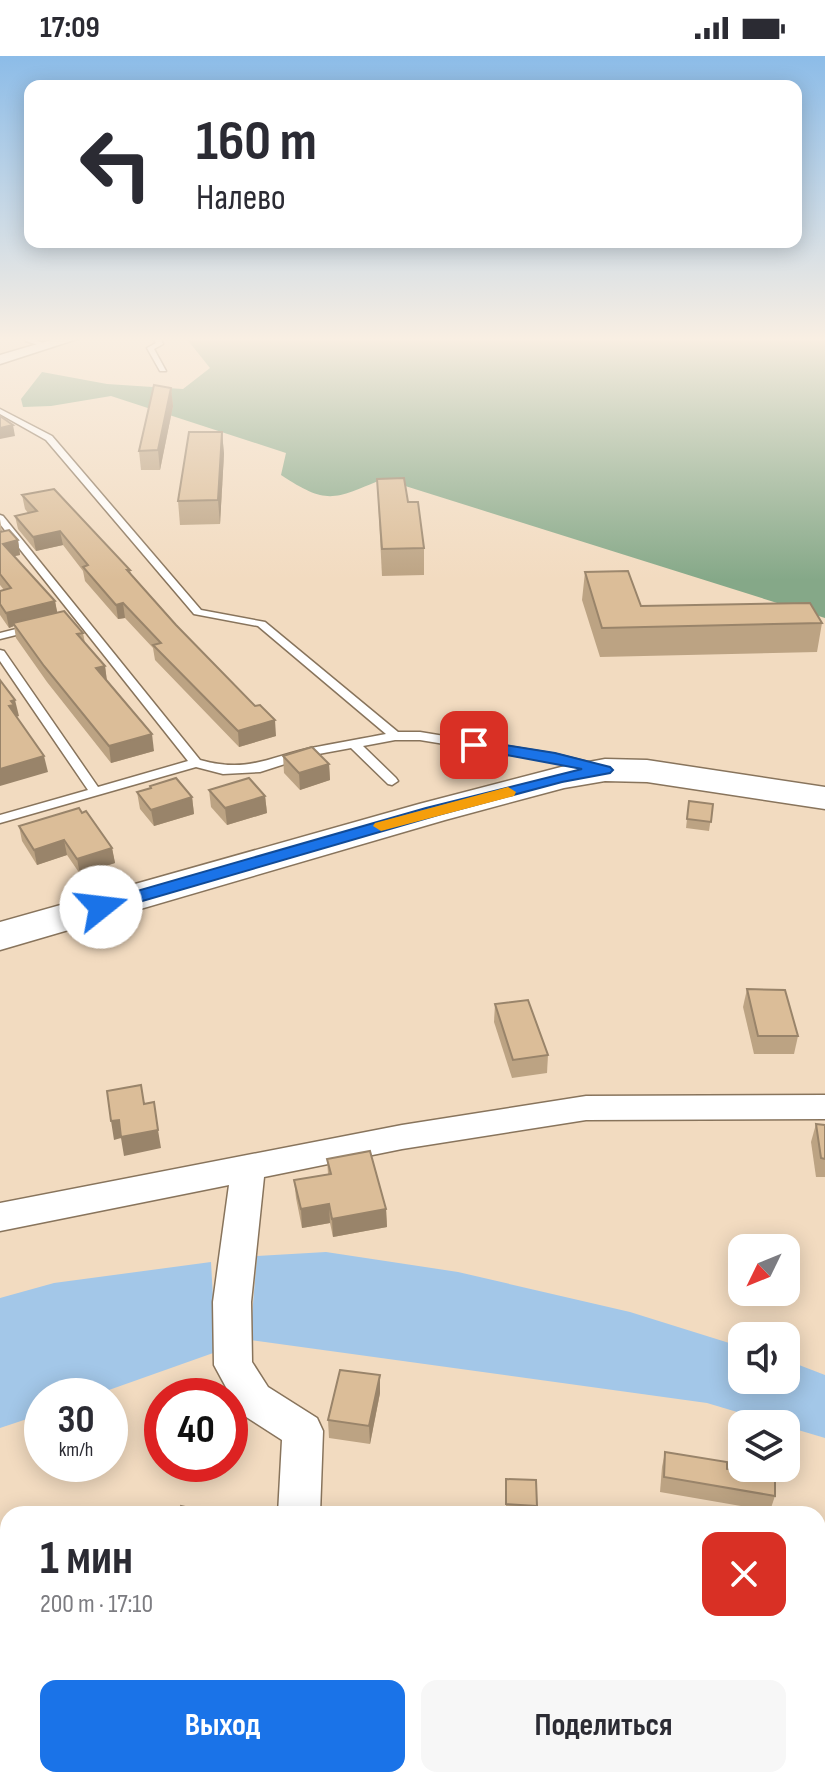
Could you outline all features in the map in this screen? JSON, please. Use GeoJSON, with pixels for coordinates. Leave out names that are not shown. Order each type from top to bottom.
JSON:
{"type":"FeatureCollection","features":[{"type":"Feature","properties":{"kind":"street"},"geometry":{"type":"LineString","coordinates":[[0,936],[432,812],[561,778],[605,770],[647,771],[825,798]]}},
{"type":"Feature","properties":{"kind":"street"},"geometry":{"type":"LineString","coordinates":[[0,1217],[402,1137],[586,1108],[825,1107]]}},
{"type":"Feature","properties":{"kind":"street"},"geometry":{"type":"LineString","coordinates":[[248,1169],[232,1302],[233,1365],[254,1400],[303,1431],[299,1506]]}},
{"type":"Feature","properties":{"kind":"lane"},"geometry":{"type":"LineString","coordinates":[[14,419],[49,438],[198,612],[261,624],[395,736]]}},
{"type":"Feature","properties":{"kind":"lane"},"geometry":{"type":"LineString","coordinates":[[0,518],[196,763]]}},
{"type":"Feature","properties":{"kind":"lane"},"geometry":{"type":"LineString","coordinates":[[0,541],[16,537]]}},
{"type":"Feature","properties":{"kind":"lane"},"geometry":{"type":"LineString","coordinates":[[66,620],[79,617]]}},
{"type":"Feature","properties":{"kind":"lane"},"geometry":{"type":"LineString","coordinates":[[0,636],[40,626]]}},
{"type":"Feature","properties":{"kind":"lane"},"geometry":{"type":"LineString","coordinates":[[0,653],[95,792]]}},
{"type":"Feature","properties":{"kind":"lane"},"geometry":{"type":"LineString","coordinates":[[0,819],[196,763],[223,770],[260,768],[311,752],[395,736],[420,736],[540,755],[605,770]]}},
{"type":"Feature","properties":{"kind":"lane"},"geometry":{"type":"LineString","coordinates":[[355,745],[392,781]]}},
{"type":"Feature","properties":{"kind":"green space"},"geometry":{"type":"Polygon","coordinates":[[[181,419],[825,419],[825,618],[383,479],[342,495],[310,492],[281,475],[286,453],[181,419]]]}},
{"type":"Feature","properties":{"kind":"water"},"geometry":{"type":"Polygon","coordinates":[[[326,1252],[458,1272],[630,1312],[728,1343],[728,1394],[800,1394],[800,1365],[825,1375],[825,1438],[800,1431],[800,1410],[731,1410],[707,1403],[250,1340],[257,1256],[326,1252]]]}},
{"type":"Feature","properties":{"kind":"water"},"geometry":{"type":"Polygon","coordinates":[[[211,1262],[216,1352],[128,1383],[128,1378],[24,1378],[24,1420],[0,1428],[0,1298],[54,1283],[211,1262]]]}},
{"type":"Feature","properties":{"kind":"building"},"geometry":{"type":"Polygon","coordinates":[[[0,419],[13,425],[0,428],[0,419]]]}},
{"type":"Feature","properties":{"kind":"building"},"geometry":{"type":"Polygon","coordinates":[[[146,419],[165,419],[158,450],[139,451],[146,419]]]}},
{"type":"Feature","properties":{"kind":"building"},"geometry":{"type":"Polygon","coordinates":[[[189,432],[222,432],[218,500],[178,501],[189,432]]]}},
{"type":"Feature","properties":{"kind":"building"},"geometry":{"type":"Polygon","coordinates":[[[404,478],[408,502],[418,502],[424,548],[382,549],[377,479],[404,478]]]}},
{"type":"Feature","properties":{"kind":"building"},"geometry":{"type":"Polygon","coordinates":[[[54,489],[130,570],[127,570],[176,625],[255,706],[260,705],[275,720],[238,731],[153,645],[161,643],[123,603],[116,605],[83,567],[88,565],[60,531],[33,537],[15,516],[37,511],[22,495],[54,489]]]}},
{"type":"Feature","properties":{"kind":"building"},"geometry":{"type":"Polygon","coordinates":[[[9,530],[18,540],[3,544],[55,601],[6,613],[0,604],[0,591],[11,588],[0,574],[0,532],[9,530]]]}},
{"type":"Feature","properties":{"kind":"building"},"geometry":{"type":"Polygon","coordinates":[[[628,571],[641,606],[810,603],[822,623],[602,628],[585,572],[628,571]]]}},
{"type":"Feature","properties":{"kind":"building"},"geometry":{"type":"Polygon","coordinates":[[[64,611],[83,633],[77,634],[105,666],[96,668],[152,734],[109,746],[13,623],[64,611]]]}},
{"type":"Feature","properties":{"kind":"building"},"geometry":{"type":"Polygon","coordinates":[[[0,680],[15,700],[11,701],[14,705],[9,706],[44,756],[0,769],[0,680]]]}},
{"type":"Feature","properties":{"kind":"building"},"geometry":{"type":"Polygon","coordinates":[[[312,747],[329,764],[299,773],[283,756],[312,747]]]}},
{"type":"Feature","properties":{"kind":"building"},"geometry":{"type":"Polygon","coordinates":[[[176,778],[192,797],[151,810],[137,792],[150,786],[176,778]]]}},
{"type":"Feature","properties":{"kind":"building"},"geometry":{"type":"Polygon","coordinates":[[[249,778],[265,796],[225,808],[209,790],[249,778]]]}},
{"type":"Feature","properties":{"kind":"building"},"geometry":{"type":"Polygon","coordinates":[[[689,801],[713,804],[711,822],[687,819],[689,801]]]}},
{"type":"Feature","properties":{"kind":"building"},"geometry":{"type":"Polygon","coordinates":[[[79,808],[82,813],[86,811],[112,848],[77,859],[64,840],[34,850],[19,826],[79,808]]]}},
{"type":"Feature","properties":{"kind":"building"},"geometry":{"type":"Polygon","coordinates":[[[747,989],[785,990],[798,1036],[758,1036],[747,989]]]}},
{"type":"Feature","properties":{"kind":"building"},"geometry":{"type":"Polygon","coordinates":[[[528,1000],[548,1055],[513,1060],[495,1004],[528,1000]]]}},
{"type":"Feature","properties":{"kind":"building"},"geometry":{"type":"Polygon","coordinates":[[[141,1085],[144,1104],[154,1102],[158,1130],[121,1137],[119,1120],[111,1121],[107,1091],[141,1085]]]}},
{"type":"Feature","properties":{"kind":"building"},"geometry":{"type":"Polygon","coordinates":[[[816,1124],[825,1125],[825,1159],[821,1158],[816,1124]]]}},
{"type":"Feature","properties":{"kind":"building"},"geometry":{"type":"Polygon","coordinates":[[[370,1151],[386,1209],[332,1219],[329,1204],[301,1209],[294,1180],[331,1174],[327,1159],[370,1151]]]}},
{"type":"Feature","properties":{"kind":"building"},"geometry":{"type":"Polygon","coordinates":[[[340,1370],[380,1375],[369,1426],[328,1420],[340,1370]]]}},
{"type":"Feature","properties":{"kind":"building"},"geometry":{"type":"Polygon","coordinates":[[[665,1452],[727,1462],[728,1482],[775,1482],[775,1496],[664,1477],[665,1452]]]}},
{"type":"Feature","properties":{"kind":"building"},"geometry":{"type":"Polygon","coordinates":[[[506,1479],[536,1480],[537,1506],[506,1504],[506,1479]]]}},
{"type":"Feature","properties":{"kind":"slow traffic"},"geometry":{"type":"LineString","coordinates":[[381,826],[508,792]]}},
{"type":"Feature","properties":{"kind":"route"},"geometry":{"type":"LineString","coordinates":[[101,907],[432,812],[561,778],[605,770],[555,758],[474,745]]}}]}
